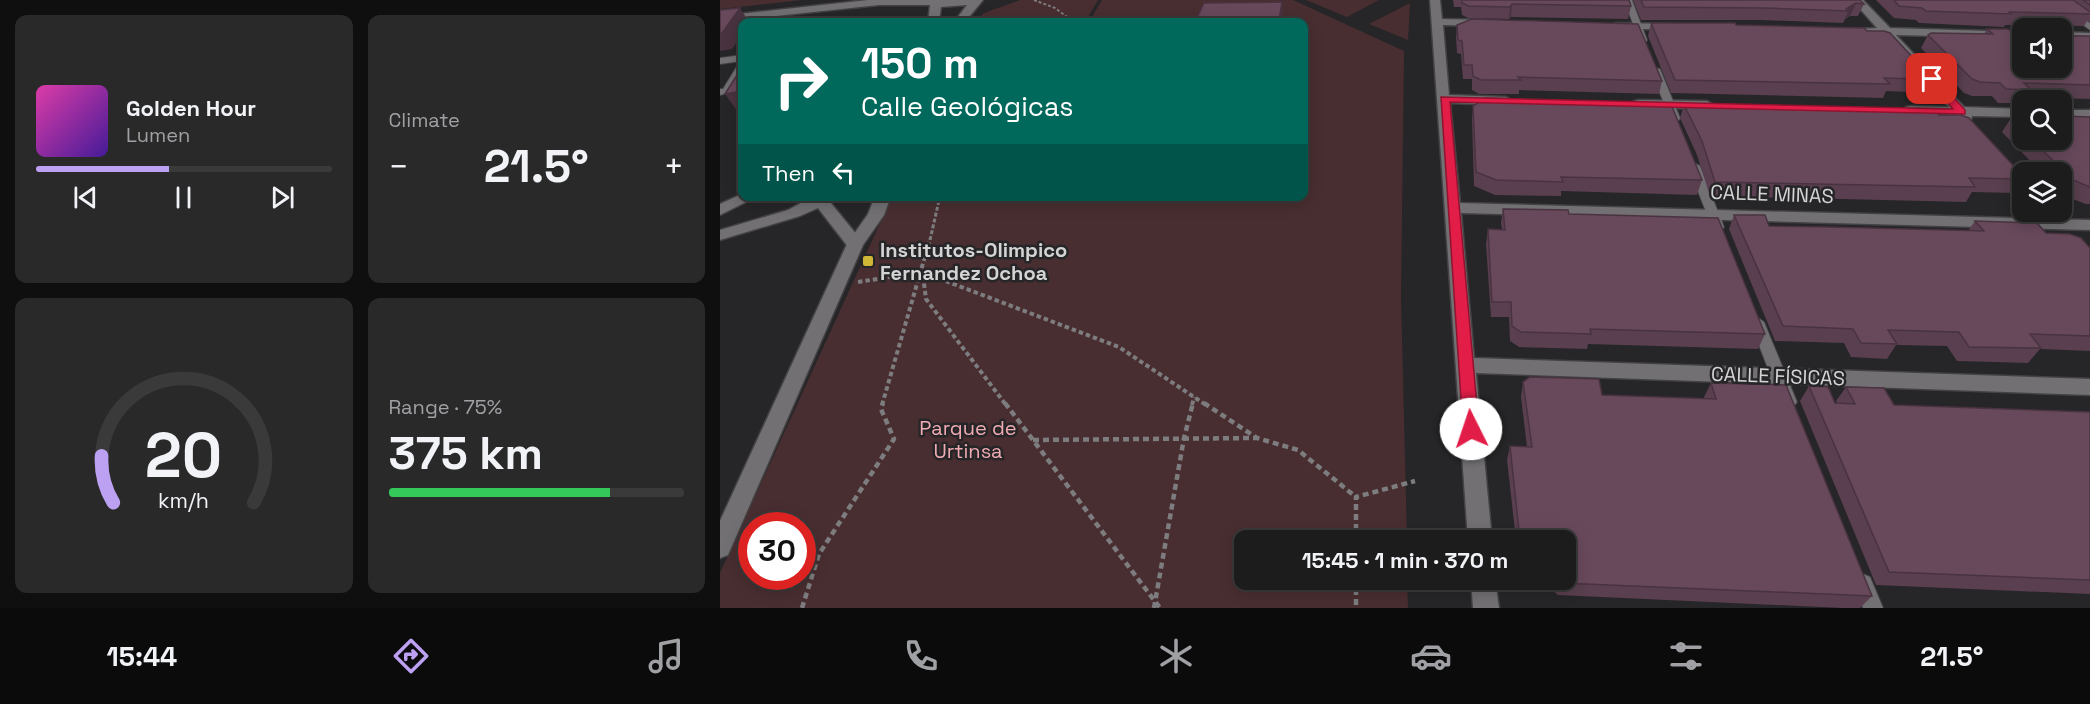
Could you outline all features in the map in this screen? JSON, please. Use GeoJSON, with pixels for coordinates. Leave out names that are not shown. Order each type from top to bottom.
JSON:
{"type":"FeatureCollection","features":[{"type":"Feature","properties":{"kind":"street"},"geometry":{"type":"LineString","coordinates":[[720,17],[849,0]]}},
{"type":"Feature","properties":{"kind":"street"},"geometry":{"type":"LineString","coordinates":[[720,17],[772,18],[879,2],[953,4],[978,0]]}},
{"type":"Feature","properties":{"kind":"street"},"geometry":{"type":"LineString","coordinates":[[963,18],[978,0]]}},
{"type":"Feature","properties":{"kind":"street"},"geometry":{"type":"LineString","coordinates":[[1435,0],[1479,530]]}},
{"type":"Feature","properties":{"kind":"street"},"geometry":{"type":"LineString","coordinates":[[1857,0],[1972,124]]}},
{"type":"Feature","properties":{"kind":"street"},"geometry":{"type":"LineString","coordinates":[[931,2],[933,18]]}},
{"type":"Feature","properties":{"kind":"street"},"geometry":{"type":"LineString","coordinates":[[1436,22],[1496,23]]}},
{"type":"Feature","properties":{"kind":"street"},"geometry":{"type":"LineString","coordinates":[[1602,26],[1686,27]]}},
{"type":"Feature","properties":{"kind":"street"},"geometry":{"type":"LineString","coordinates":[[1853,31],[2012,34]]}},
{"type":"Feature","properties":{"kind":"street"},"geometry":{"type":"LineString","coordinates":[[2072,35],[2090,36]]}},
{"type":"Feature","properties":{"kind":"street"},"geometry":{"type":"LineString","coordinates":[[1445,99],[1521,101]]}},
{"type":"Feature","properties":{"kind":"street"},"geometry":{"type":"LineString","coordinates":[[1624,103],[1717,105]]}},
{"type":"Feature","properties":{"kind":"street"},"geometry":{"type":"LineString","coordinates":[[1895,110],[2012,113]]}},
{"type":"Feature","properties":{"kind":"street"},"geometry":{"type":"LineString","coordinates":[[2072,114],[2090,114]]}},
{"type":"Feature","properties":{"kind":"street"},"geometry":{"type":"LineString","coordinates":[[720,210],[740,201]]}},
{"type":"Feature","properties":{"kind":"street"},"geometry":{"type":"LineString","coordinates":[[720,547],[855,244],[876,214],[881,201]]}},
{"type":"Feature","properties":{"kind":"street"},"geometry":{"type":"LineString","coordinates":[[720,235],[825,202],[855,244]]}},
{"type":"Feature","properties":{"kind":"street","name":"CALLE MINAS"},"geometry":{"type":"LineString","coordinates":[[1452,208],[1713,213],[2090,225]]}},
{"type":"Feature","properties":{"kind":"street"},"geometry":{"type":"LineString","coordinates":[[2062,222],[2080,241]]}},
{"type":"Feature","properties":{"kind":"street","name":"CALLE FÍSICAS"},"geometry":{"type":"LineString","coordinates":[[1466,365],[2090,387]]}},
{"type":"Feature","properties":{"kind":"street"},"geometry":{"type":"LineString","coordinates":[[1484,590],[1485,608]]}},
{"type":"Feature","properties":{"kind":"lane"},"geometry":{"type":"LineString","coordinates":[[1628,0],[1678,126]]}},
{"type":"Feature","properties":{"kind":"lane"},"geometry":{"type":"LineString","coordinates":[[2053,0],[2090,27]]}},
{"type":"Feature","properties":{"kind":"lane"},"geometry":{"type":"LineString","coordinates":[[720,61],[738,59]]}},
{"type":"Feature","properties":{"kind":"lane"},"geometry":{"type":"LineString","coordinates":[[720,92],[726,91],[738,72]]}},
{"type":"Feature","properties":{"kind":"lane"},"geometry":{"type":"LineString","coordinates":[[1687,148],[1722,235]]}},
{"type":"Feature","properties":{"kind":"lane"},"geometry":{"type":"LineString","coordinates":[[1752,311],[1797,420]]}},
{"type":"Feature","properties":{"kind":"lane"},"geometry":{"type":"LineString","coordinates":[[1860,575],[1873,608]]}},
{"type":"Feature","properties":{"kind":"path"},"geometry":{"type":"LineString","coordinates":[[1034,0],[1054,8],[1068,18]]}},
{"type":"Feature","properties":{"kind":"path"},"geometry":{"type":"LineString","coordinates":[[802,608],[819,554],[894,439],[881,409],[922,272],[939,201]]}},
{"type":"Feature","properties":{"kind":"path"},"geometry":{"type":"LineString","coordinates":[[922,272],[926,299],[1155,605],[1160,608]]}},
{"type":"Feature","properties":{"kind":"path"},"geometry":{"type":"LineString","coordinates":[[836,285],[922,272],[1119,347],[1257,438]]}},
{"type":"Feature","properties":{"kind":"path"},"geometry":{"type":"LineString","coordinates":[[1155,605],[1184,438],[1194,396]]}},
{"type":"Feature","properties":{"kind":"path"},"geometry":{"type":"LineString","coordinates":[[1033,440],[1257,438],[1298,450],[1356,497]]}},
{"type":"Feature","properties":{"kind":"path"},"geometry":{"type":"LineString","coordinates":[[1356,497],[1415,482]]}},
{"type":"Feature","properties":{"kind":"path"},"geometry":{"type":"LineString","coordinates":[[1356,497],[1356,530]]}},
{"type":"Feature","properties":{"kind":"path"},"geometry":{"type":"LineString","coordinates":[[1356,590],[1356,608]]}},
{"type":"Feature","properties":{"kind":"green space"},"geometry":{"type":"Polygon","coordinates":[[[720,0],[802,0],[720,9],[720,0]]]}},
{"type":"Feature","properties":{"kind":"green space"},"geometry":{"type":"Polygon","coordinates":[[[1020,0],[1098,0],[1087,18],[979,18],[984,13],[1020,0]]]}},
{"type":"Feature","properties":{"kind":"green space","name":"Parque de Urtinsa"},"geometry":{"type":"Polygon","coordinates":[[[1102,0],[1293,0],[1404,51],[1401,297],[1407,530],[1234,530],[1234,590],[1407,590],[1408,608],[720,608],[720,573],[738,534],[738,590],[816,590],[816,512],[748,512],[890,201],[1308,201],[1308,18],[1091,18],[1102,0]]]}},
{"type":"Feature","properties":{"kind":"green space"},"geometry":{"type":"Polygon","coordinates":[[[1306,0],[1379,0],[1347,17],[1306,0]]]}},
{"type":"Feature","properties":{"kind":"green space"},"geometry":{"type":"Polygon","coordinates":[[[1410,3],[1408,40],[1369,24],[1410,3]]]}},
{"type":"Feature","properties":{"kind":"building"},"geometry":{"type":"Polygon","coordinates":[[[1462,0],[1629,0],[1631,6],[1512,4],[1510,7],[1469,6],[1462,3],[1462,0]]]}},
{"type":"Feature","properties":{"kind":"building"},"geometry":{"type":"Polygon","coordinates":[[[1641,0],[1860,0],[1864,4],[1856,3],[1846,9],[1848,11],[1644,7],[1641,0]]]}},
{"type":"Feature","properties":{"kind":"building"},"geometry":{"type":"Polygon","coordinates":[[[1894,0],[2073,0],[2090,14],[1926,11],[1922,8],[1899,6],[1894,0]]]}},
{"type":"Feature","properties":{"kind":"building"},"geometry":{"type":"Polygon","coordinates":[[[1282,2],[1279,18],[1197,18],[1204,3],[1282,2]]]}},
{"type":"Feature","properties":{"kind":"building"},"geometry":{"type":"Polygon","coordinates":[[[740,8],[722,33],[720,33],[720,10],[740,8]]]}},
{"type":"Feature","properties":{"kind":"building"},"geometry":{"type":"Polygon","coordinates":[[[1472,19],[1638,24],[1662,81],[1518,77],[1521,80],[1481,80],[1473,76],[1472,65],[1464,65],[1462,41],[1458,40],[1457,25],[1472,19]]]}},
{"type":"Feature","properties":{"kind":"building"},"geometry":{"type":"Polygon","coordinates":[[[1651,23],[1735,23],[1736,25],[1864,28],[1867,31],[1884,31],[1890,33],[1930,76],[1917,79],[1884,78],[1890,84],[1675,80],[1651,23]]]}},
{"type":"Feature","properties":{"kind":"building"},"geometry":{"type":"Polygon","coordinates":[[[1987,29],[2008,29],[2012,32],[2012,78],[2072,78],[2072,36],[2090,36],[2090,85],[2024,83],[2031,90],[2006,89],[2000,83],[1980,82],[1972,79],[1928,35],[1931,33],[1993,34],[1987,29]]]}},
{"type":"Feature","properties":{"kind":"building"},"geometry":{"type":"Polygon","coordinates":[[[738,73],[738,92],[725,94],[738,73]]]}},
{"type":"Feature","properties":{"kind":"building"},"geometry":{"type":"Polygon","coordinates":[[[1486,98],[1671,104],[1702,180],[1561,177],[1563,182],[1496,180],[1476,172],[1473,106],[1486,98]]]}},
{"type":"Feature","properties":{"kind":"building"},"geometry":{"type":"Polygon","coordinates":[[[1684,105],[1935,110],[1939,115],[1961,115],[1969,118],[2012,164],[2012,179],[1969,178],[1975,187],[1715,182],[1702,141],[1684,105]]]}},
{"type":"Feature","properties":{"kind":"building"},"geometry":{"type":"Polygon","coordinates":[[[2072,116],[2090,117],[2090,187],[2072,179],[2072,162],[2055,162],[2042,150],[2072,150],[2072,116]]]}},
{"type":"Feature","properties":{"kind":"building"},"geometry":{"type":"Polygon","coordinates":[[[1503,209],[1568,210],[1569,214],[1718,218],[1765,334],[1590,329],[1591,334],[1521,332],[1512,326],[1511,302],[1492,302],[1488,229],[1505,230],[1503,209]]]}},
{"type":"Feature","properties":{"kind":"building"},"geometry":{"type":"Polygon","coordinates":[[[1734,215],[1765,215],[1769,226],[1984,231],[1975,221],[2037,223],[2046,233],[2070,234],[2081,238],[2090,248],[2090,336],[2030,334],[2041,348],[1969,347],[1959,332],[1888,330],[1897,344],[1861,343],[1853,329],[1783,326],[1734,215]]]}},
{"type":"Feature","properties":{"kind":"building"},"geometry":{"type":"Polygon","coordinates":[[[1530,377],[1599,379],[1602,395],[1716,399],[1711,383],[1786,385],[1872,596],[1576,584],[1576,530],[1519,530],[1510,446],[1532,447],[1523,382],[1530,377]]]}},
{"type":"Feature","properties":{"kind":"building"},"geometry":{"type":"Polygon","coordinates":[[[1809,386],[1828,387],[1835,403],[1855,404],[1846,387],[1884,388],[1894,405],[2090,412],[2090,580],[1889,572],[1809,386]]]}},
{"type":"Feature","properties":{"kind":"place","name":"Institutos-Olimpico Fernandez Ochoa"},"geometry":{"type":"Point","coordinates":[868,261]}},
{"type":"Feature","properties":{"kind":"route"},"geometry":{"type":"LineString","coordinates":[[1471,429],[1445,99],[1962,112],[1932,79]]}}]}
